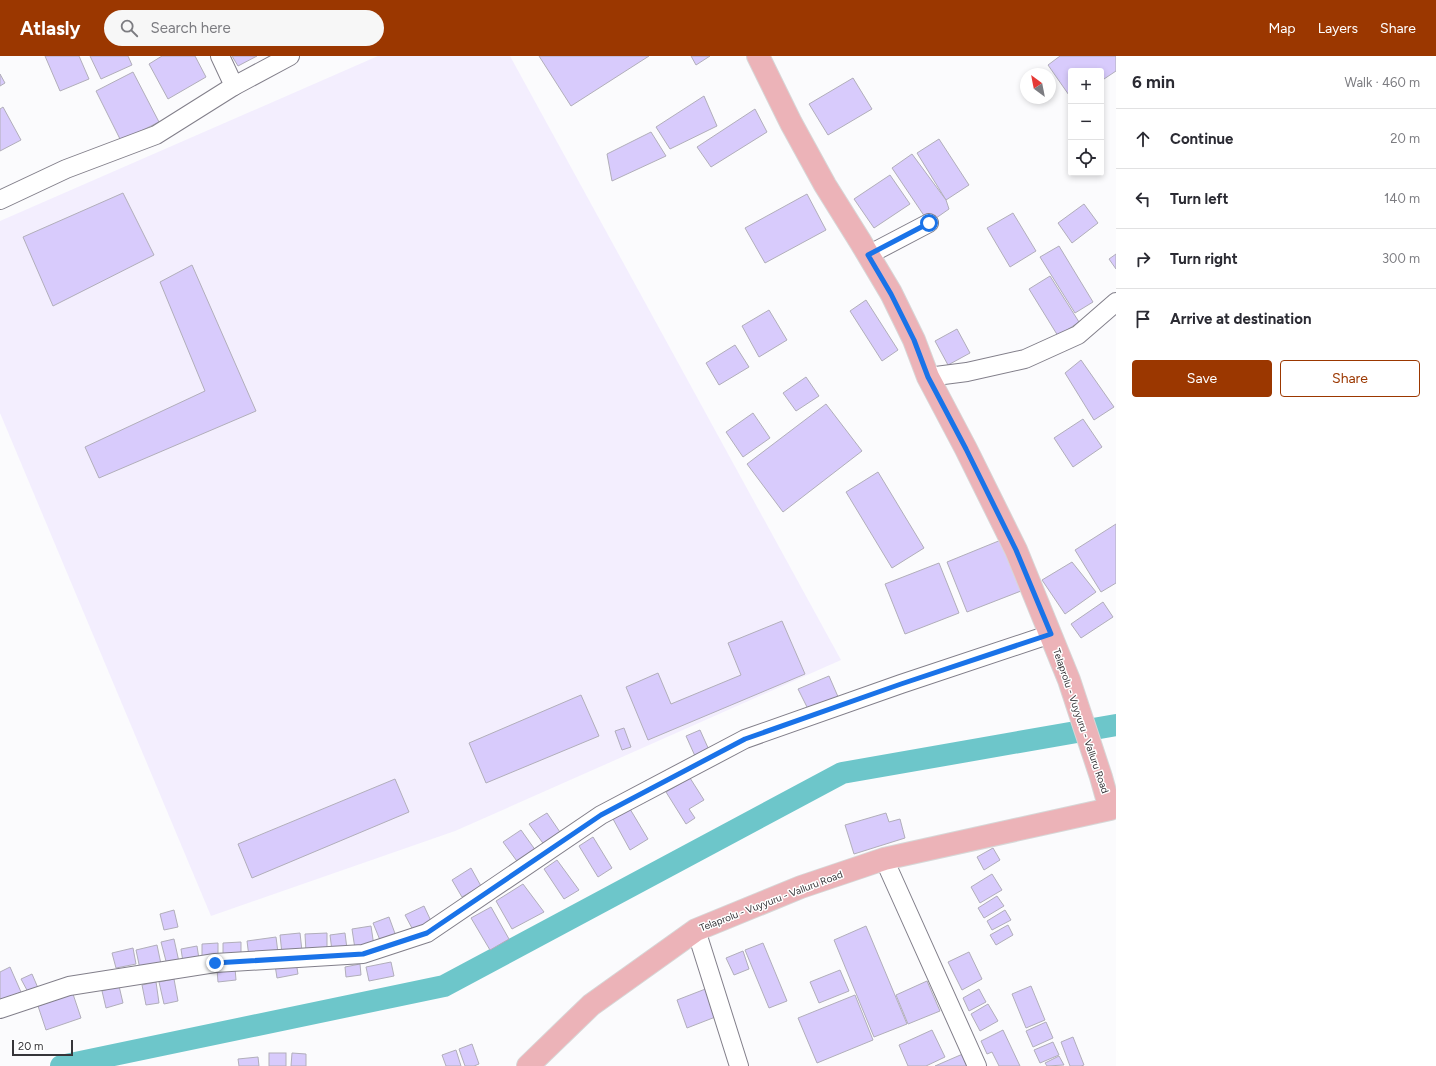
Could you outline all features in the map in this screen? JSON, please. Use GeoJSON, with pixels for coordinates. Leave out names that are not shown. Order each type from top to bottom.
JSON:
{"type":"FeatureCollection","features":[{"type":"Feature","properties":{"kind":"main road","name":"Telaprolu - Vuyyuru - Valluru Road"},"geometry":{"type":"LineString","coordinates":[[528,1066],[591,1005],[696,930],[801,887],[884,859],[1113,815],[1069,680],[1016,550],[966,449],[928,377],[914,340],[891,294],[825,185],[758,56]]}},
{"type":"Feature","properties":{"kind":"street"},"geometry":{"type":"LineString","coordinates":[[220,56],[234,86]]}},
{"type":"Feature","properties":{"kind":"street"},"geometry":{"type":"LineString","coordinates":[[0,200],[66,169],[156,135],[234,86],[290,56]]}},
{"type":"Feature","properties":{"kind":"street"},"geometry":{"type":"LineString","coordinates":[[868,255],[929,223]]}},
{"type":"Feature","properties":{"kind":"street"},"geometry":{"type":"LineString","coordinates":[[928,377],[967,372],[1025,359],[1078,335],[1116,303]]}},
{"type":"Feature","properties":{"kind":"street"},"geometry":{"type":"LineString","coordinates":[[0,1009],[69,986],[215,963],[363,954],[427,933],[601,815],[745,739],[1051,634]]}},
{"type":"Feature","properties":{"kind":"street"},"geometry":{"type":"LineString","coordinates":[[884,859],[977,1066]]}},
{"type":"Feature","properties":{"kind":"street"},"geometry":{"type":"LineString","coordinates":[[696,930],[739,1066]]}},
{"type":"Feature","properties":{"kind":"shaded area"},"geometry":{"type":"Polygon","coordinates":[[[378,56],[510,56],[841,660],[455,831],[211,916],[0,413],[0,221],[378,56]]]}},
{"type":"Feature","properties":{"kind":"building"},"geometry":{"type":"Polygon","coordinates":[[[45,56],[79,56],[89,79],[60,91],[45,56]]]}},
{"type":"Feature","properties":{"kind":"building"},"geometry":{"type":"Polygon","coordinates":[[[90,56],[128,56],[132,65],[101,79],[90,56]]]}},
{"type":"Feature","properties":{"kind":"building"},"geometry":{"type":"Polygon","coordinates":[[[162,56],[195,56],[206,77],[168,99],[149,64],[162,56]]]}},
{"type":"Feature","properties":{"kind":"building"},"geometry":{"type":"Polygon","coordinates":[[[232,56],[257,56],[238,66],[232,56]]]}},
{"type":"Feature","properties":{"kind":"building"},"geometry":{"type":"Polygon","coordinates":[[[539,56],[649,56],[571,106],[539,56]]]}},
{"type":"Feature","properties":{"kind":"building"},"geometry":{"type":"Polygon","coordinates":[[[691,56],[710,56],[696,65],[691,56]]]}},
{"type":"Feature","properties":{"kind":"building"},"geometry":{"type":"Polygon","coordinates":[[[1060,56],[1116,56],[1116,71],[1104,79],[1104,68],[1068,68],[1068,94],[1056,76],[1056,68],[1050,68],[1048,65],[1060,56]]]}},
{"type":"Feature","properties":{"kind":"building"},"geometry":{"type":"Polygon","coordinates":[[[133,72],[159,122],[121,141],[96,91],[133,72]]]}},
{"type":"Feature","properties":{"kind":"building"},"geometry":{"type":"Polygon","coordinates":[[[0,74],[5,83],[0,86],[0,74]]]}},
{"type":"Feature","properties":{"kind":"building"},"geometry":{"type":"Polygon","coordinates":[[[853,78],[872,109],[828,135],[809,104],[853,78]]]}},
{"type":"Feature","properties":{"kind":"building"},"geometry":{"type":"Polygon","coordinates":[[[704,96],[717,126],[670,149],[656,127],[704,96]]]}},
{"type":"Feature","properties":{"kind":"building"},"geometry":{"type":"Polygon","coordinates":[[[3,107],[21,140],[0,151],[0,109],[3,107]]]}},
{"type":"Feature","properties":{"kind":"building"},"geometry":{"type":"Polygon","coordinates":[[[755,109],[767,132],[711,167],[697,147],[755,109]]]}},
{"type":"Feature","properties":{"kind":"building"},"geometry":{"type":"Polygon","coordinates":[[[651,132],[666,156],[612,181],[607,154],[651,132]]]}},
{"type":"Feature","properties":{"kind":"building"},"geometry":{"type":"Polygon","coordinates":[[[939,139],[969,185],[946,200],[917,153],[939,139]]]}},
{"type":"Feature","properties":{"kind":"building"},"geometry":{"type":"Polygon","coordinates":[[[912,154],[946,200],[949,209],[929,223],[892,168],[912,154]]]}},
{"type":"Feature","properties":{"kind":"building"},"geometry":{"type":"Polygon","coordinates":[[[890,175],[910,204],[874,228],[854,199],[890,175]]]}},
{"type":"Feature","properties":{"kind":"building"},"geometry":{"type":"Polygon","coordinates":[[[123,193],[154,255],[53,306],[23,237],[123,193]]]}},
{"type":"Feature","properties":{"kind":"building"},"geometry":{"type":"Polygon","coordinates":[[[807,194],[826,230],[765,263],[745,228],[807,194]]]}},
{"type":"Feature","properties":{"kind":"building"},"geometry":{"type":"Polygon","coordinates":[[[1084,204],[1098,223],[1072,243],[1058,223],[1084,204]]]}},
{"type":"Feature","properties":{"kind":"building"},"geometry":{"type":"Polygon","coordinates":[[[1013,213],[1036,251],[1010,267],[987,228],[1013,213]]]}},
{"type":"Feature","properties":{"kind":"building"},"geometry":{"type":"Polygon","coordinates":[[[1059,246],[1093,302],[1075,313],[1040,257],[1059,246]]]}},
{"type":"Feature","properties":{"kind":"building"},"geometry":{"type":"Polygon","coordinates":[[[1116,254],[1116,269],[1109,259],[1116,254]]]}},
{"type":"Feature","properties":{"kind":"building"},"geometry":{"type":"Polygon","coordinates":[[[192,265],[256,411],[99,478],[85,447],[205,391],[160,282],[192,265]]]}},
{"type":"Feature","properties":{"kind":"building"},"geometry":{"type":"Polygon","coordinates":[[[1050,276],[1079,322],[1058,336],[1029,289],[1050,276]]]}},
{"type":"Feature","properties":{"kind":"building"},"geometry":{"type":"Polygon","coordinates":[[[866,300],[898,350],[882,361],[850,311],[866,300]]]}},
{"type":"Feature","properties":{"kind":"building"},"geometry":{"type":"Polygon","coordinates":[[[769,310],[787,340],[759,357],[742,326],[769,310]]]}},
{"type":"Feature","properties":{"kind":"building"},"geometry":{"type":"Polygon","coordinates":[[[957,329],[970,353],[948,365],[935,341],[957,329]]]}},
{"type":"Feature","properties":{"kind":"building"},"geometry":{"type":"Polygon","coordinates":[[[735,345],[749,367],[719,385],[706,363],[735,345]]]}},
{"type":"Feature","properties":{"kind":"building"},"geometry":{"type":"Polygon","coordinates":[[[1081,360],[1114,407],[1094,420],[1065,373],[1081,360]]]}},
{"type":"Feature","properties":{"kind":"building"},"geometry":{"type":"Polygon","coordinates":[[[806,377],[819,396],[796,411],[783,393],[806,377]]]}},
{"type":"Feature","properties":{"kind":"building"},"geometry":{"type":"Polygon","coordinates":[[[826,404],[862,451],[783,512],[747,464],[826,404]]]}},
{"type":"Feature","properties":{"kind":"building"},"geometry":{"type":"Polygon","coordinates":[[[753,413],[770,438],[743,457],[726,432],[753,413]]]}},
{"type":"Feature","properties":{"kind":"building"},"geometry":{"type":"Polygon","coordinates":[[[1083,419],[1102,447],[1073,467],[1054,438],[1083,419]]]}},
{"type":"Feature","properties":{"kind":"building"},"geometry":{"type":"Polygon","coordinates":[[[878,472],[924,548],[892,568],[846,492],[878,472]]]}},
{"type":"Feature","properties":{"kind":"building"},"geometry":{"type":"Polygon","coordinates":[[[1116,524],[1116,583],[1101,592],[1075,550],[1116,524]]]}},
{"type":"Feature","properties":{"kind":"building"},"geometry":{"type":"Polygon","coordinates":[[[1001,540],[1021,591],[967,612],[947,562],[1001,540]]]}},
{"type":"Feature","properties":{"kind":"building"},"geometry":{"type":"Polygon","coordinates":[[[1072,562],[1096,592],[1065,614],[1042,580],[1072,562]]]}},
{"type":"Feature","properties":{"kind":"building"},"geometry":{"type":"Polygon","coordinates":[[[939,563],[959,613],[905,634],[885,584],[939,563]]]}},
{"type":"Feature","properties":{"kind":"building"},"geometry":{"type":"Polygon","coordinates":[[[1103,602],[1113,617],[1081,638],[1071,624],[1103,602]]]}},
{"type":"Feature","properties":{"kind":"building"},"geometry":{"type":"Polygon","coordinates":[[[782,621],[805,674],[648,740],[626,687],[658,673],[671,704],[741,675],[728,643],[782,621]]]}},
{"type":"Feature","properties":{"kind":"building"},"geometry":{"type":"Polygon","coordinates":[[[829,676],[839,699],[808,709],[798,689],[829,676]]]}},
{"type":"Feature","properties":{"kind":"building"},"geometry":{"type":"Polygon","coordinates":[[[581,695],[599,736],[486,783],[469,743],[581,695]]]}},
{"type":"Feature","properties":{"kind":"building"},"geometry":{"type":"Polygon","coordinates":[[[624,728],[631,747],[622,750],[615,731],[624,728]]]}},
{"type":"Feature","properties":{"kind":"building"},"geometry":{"type":"Polygon","coordinates":[[[700,730],[709,750],[695,756],[686,736],[700,730]]]}},
{"type":"Feature","properties":{"kind":"building"},"geometry":{"type":"Polygon","coordinates":[[[690,778],[704,800],[689,809],[695,818],[686,824],[666,792],[690,778]]]}},
{"type":"Feature","properties":{"kind":"building"},"geometry":{"type":"Polygon","coordinates":[[[395,779],[409,812],[252,878],[238,844],[395,779]]]}},
{"type":"Feature","properties":{"kind":"building"},"geometry":{"type":"Polygon","coordinates":[[[630,809],[648,839],[630,850],[613,819],[630,809]]]}},
{"type":"Feature","properties":{"kind":"building"},"geometry":{"type":"Polygon","coordinates":[[[547,813],[562,835],[545,846],[529,824],[547,813]]]}},
{"type":"Feature","properties":{"kind":"building"},"geometry":{"type":"Polygon","coordinates":[[[886,813],[889,822],[900,819],[905,838],[854,854],[845,825],[886,813]]]}},
{"type":"Feature","properties":{"kind":"building"},"geometry":{"type":"Polygon","coordinates":[[[521,830],[536,851],[519,864],[503,842],[521,830]]]}},
{"type":"Feature","properties":{"kind":"building"},"geometry":{"type":"Polygon","coordinates":[[[593,837],[612,868],[598,877],[579,846],[593,837]]]}},
{"type":"Feature","properties":{"kind":"building"},"geometry":{"type":"Polygon","coordinates":[[[993,848],[1000,860],[984,870],[977,857],[993,848]]]}},
{"type":"Feature","properties":{"kind":"building"},"geometry":{"type":"Polygon","coordinates":[[[557,860],[579,890],[564,899],[544,869],[557,860]]]}},
{"type":"Feature","properties":{"kind":"building"},"geometry":{"type":"Polygon","coordinates":[[[471,868],[481,886],[462,897],[452,880],[471,868]]]}},
{"type":"Feature","properties":{"kind":"building"},"geometry":{"type":"Polygon","coordinates":[[[992,874],[1002,890],[980,903],[971,887],[992,874]]]}},
{"type":"Feature","properties":{"kind":"building"},"geometry":{"type":"Polygon","coordinates":[[[523,884],[544,912],[512,929],[496,901],[523,884]]]}},
{"type":"Feature","properties":{"kind":"building"},"geometry":{"type":"Polygon","coordinates":[[[997,896],[1004,906],[984,918],[978,908],[997,896]]]}},
{"type":"Feature","properties":{"kind":"building"},"geometry":{"type":"Polygon","coordinates":[[[424,906],[431,921],[413,930],[405,915],[424,906]]]}},
{"type":"Feature","properties":{"kind":"building"},"geometry":{"type":"Polygon","coordinates":[[[491,907],[509,939],[490,950],[471,918],[491,907]]]}},
{"type":"Feature","properties":{"kind":"building"},"geometry":{"type":"Polygon","coordinates":[[[174,910],[178,927],[164,930],[160,914],[174,910]]]}},
{"type":"Feature","properties":{"kind":"building"},"geometry":{"type":"Polygon","coordinates":[[[1005,910],[1011,920],[992,930],[987,921],[1005,910]]]}},
{"type":"Feature","properties":{"kind":"building"},"geometry":{"type":"Polygon","coordinates":[[[389,917],[397,939],[382,945],[373,923],[389,917]]]}},
{"type":"Feature","properties":{"kind":"building"},"geometry":{"type":"Polygon","coordinates":[[[1008,925],[1013,935],[996,945],[990,935],[1008,925]]]}},
{"type":"Feature","properties":{"kind":"building"},"geometry":{"type":"Polygon","coordinates":[[[371,926],[374,946],[355,949],[352,929],[371,926]]]}},
{"type":"Feature","properties":{"kind":"building"},"geometry":{"type":"Polygon","coordinates":[[[866,926],[907,1024],[874,1037],[834,940],[866,926]]]}},
{"type":"Feature","properties":{"kind":"building"},"geometry":{"type":"Polygon","coordinates":[[[300,933],[302,951],[282,954],[280,935],[300,933]]]}},
{"type":"Feature","properties":{"kind":"building"},"geometry":{"type":"Polygon","coordinates":[[[327,933],[327,951],[306,952],[305,934],[327,933]]]}},
{"type":"Feature","properties":{"kind":"building"},"geometry":{"type":"Polygon","coordinates":[[[345,933],[347,949],[332,951],[330,935],[345,933]]]}},
{"type":"Feature","properties":{"kind":"building"},"geometry":{"type":"Polygon","coordinates":[[[276,937],[278,953],[249,957],[247,941],[276,937]]]}},
{"type":"Feature","properties":{"kind":"building"},"geometry":{"type":"Polygon","coordinates":[[[174,939],[179,962],[167,965],[161,942],[174,939]]]}},
{"type":"Feature","properties":{"kind":"building"},"geometry":{"type":"Polygon","coordinates":[[[241,942],[241,956],[223,957],[223,943],[241,942]]]}},
{"type":"Feature","properties":{"kind":"building"},"geometry":{"type":"Polygon","coordinates":[[[218,943],[218,958],[202,958],[202,944],[218,943]]]}},
{"type":"Feature","properties":{"kind":"building"},"geometry":{"type":"Polygon","coordinates":[[[763,943],[787,1001],[769,1008],[745,950],[763,943]]]}},
{"type":"Feature","properties":{"kind":"building"},"geometry":{"type":"Polygon","coordinates":[[[157,945],[161,964],[140,969],[136,950],[157,945]]]}},
{"type":"Feature","properties":{"kind":"building"},"geometry":{"type":"Polygon","coordinates":[[[197,946],[199,959],[183,962],[181,949],[197,946]]]}},
{"type":"Feature","properties":{"kind":"building"},"geometry":{"type":"Polygon","coordinates":[[[133,948],[136,964],[116,968],[112,953],[133,948]]]}},
{"type":"Feature","properties":{"kind":"building"},"geometry":{"type":"Polygon","coordinates":[[[743,951],[749,969],[734,975],[726,958],[743,951]]]}},
{"type":"Feature","properties":{"kind":"building"},"geometry":{"type":"Polygon","coordinates":[[[969,952],[982,979],[962,990],[948,962],[969,952]]]}},
{"type":"Feature","properties":{"kind":"building"},"geometry":{"type":"Polygon","coordinates":[[[296,962],[298,974],[277,978],[275,965],[296,962]]]}},
{"type":"Feature","properties":{"kind":"building"},"geometry":{"type":"Polygon","coordinates":[[[391,962],[394,976],[369,981],[366,967],[391,962]]]}},
{"type":"Feature","properties":{"kind":"building"},"geometry":{"type":"Polygon","coordinates":[[[360,964],[361,975],[346,977],[345,967],[360,964]]]}},
{"type":"Feature","properties":{"kind":"building"},"geometry":{"type":"Polygon","coordinates":[[[10,967],[21,992],[0,1001],[0,972],[10,967]]]}},
{"type":"Feature","properties":{"kind":"building"},"geometry":{"type":"Polygon","coordinates":[[[235,968],[236,980],[218,982],[217,970],[235,968]]]}},
{"type":"Feature","properties":{"kind":"building"},"geometry":{"type":"Polygon","coordinates":[[[840,970],[849,991],[819,1003],[810,982],[840,970]]]}},
{"type":"Feature","properties":{"kind":"building"},"geometry":{"type":"Polygon","coordinates":[[[32,974],[38,988],[28,992],[21,979],[32,974]]]}},
{"type":"Feature","properties":{"kind":"building"},"geometry":{"type":"Polygon","coordinates":[[[174,979],[178,1001],[164,1004],[159,982],[174,979]]]}},
{"type":"Feature","properties":{"kind":"building"},"geometry":{"type":"Polygon","coordinates":[[[927,981],[940,1011],[908,1024],[896,995],[927,981]]]}},
{"type":"Feature","properties":{"kind":"building"},"geometry":{"type":"Polygon","coordinates":[[[156,982],[159,1003],[146,1005],[142,985],[156,982]]]}},
{"type":"Feature","properties":{"kind":"building"},"geometry":{"type":"Polygon","coordinates":[[[119,986],[123,1003],[106,1008],[102,991],[119,986]]]}},
{"type":"Feature","properties":{"kind":"building"},"geometry":{"type":"Polygon","coordinates":[[[1031,986],[1045,1020],[1026,1028],[1012,994],[1031,986]]]}},
{"type":"Feature","properties":{"kind":"building"},"geometry":{"type":"Polygon","coordinates":[[[708,988],[718,1016],[687,1028],[677,1000],[708,988]]]}},
{"type":"Feature","properties":{"kind":"building"},"geometry":{"type":"Polygon","coordinates":[[[979,989],[986,1002],[969,1011],[963,998],[979,989]]]}},
{"type":"Feature","properties":{"kind":"building"},"geometry":{"type":"Polygon","coordinates":[[[73,994],[81,1018],[46,1030],[38,1006],[73,994]]]}},
{"type":"Feature","properties":{"kind":"building"},"geometry":{"type":"Polygon","coordinates":[[[855,995],[873,1040],[817,1063],[798,1018],[855,995]]]}},
{"type":"Feature","properties":{"kind":"building"},"geometry":{"type":"Polygon","coordinates":[[[988,1004],[998,1021],[980,1031],[971,1014],[988,1004]]]}},
{"type":"Feature","properties":{"kind":"building"},"geometry":{"type":"Polygon","coordinates":[[[1046,1022],[1053,1038],[1033,1047],[1026,1031],[1046,1022]]]}},
{"type":"Feature","properties":{"kind":"building"},"geometry":{"type":"Polygon","coordinates":[[[932,1030],[945,1057],[926,1066],[908,1066],[899,1045],[932,1030]]]}},
{"type":"Feature","properties":{"kind":"building"},"geometry":{"type":"Polygon","coordinates":[[[1003,1030],[1020,1066],[999,1066],[992,1052],[987,1054],[981,1041],[1003,1030]]]}},
{"type":"Feature","properties":{"kind":"building"},"geometry":{"type":"Polygon","coordinates":[[[1073,1037],[1084,1065],[1081,1066],[1070,1066],[1061,1042],[1073,1037]]]}},
{"type":"Feature","properties":{"kind":"building"},"geometry":{"type":"Polygon","coordinates":[[[1053,1042],[1059,1055],[1040,1063],[1034,1050],[1053,1042]]]}},
{"type":"Feature","properties":{"kind":"building"},"geometry":{"type":"Polygon","coordinates":[[[472,1044],[479,1064],[474,1066],[465,1066],[459,1049],[472,1044]]]}},
{"type":"Feature","properties":{"kind":"building"},"geometry":{"type":"Polygon","coordinates":[[[456,1050],[461,1066],[446,1066],[442,1055],[456,1050]]]}},
{"type":"Feature","properties":{"kind":"building"},"geometry":{"type":"Polygon","coordinates":[[[269,1053],[286,1053],[286,1066],[269,1066],[269,1053]]]}},
{"type":"Feature","properties":{"kind":"building"},"geometry":{"type":"Polygon","coordinates":[[[292,1053],[306,1054],[306,1066],[291,1066],[292,1053]]]}},
{"type":"Feature","properties":{"kind":"building"},"geometry":{"type":"Polygon","coordinates":[[[965,1053],[971,1066],[935,1066],[965,1053]]]}},
{"type":"Feature","properties":{"kind":"building"},"geometry":{"type":"Polygon","coordinates":[[[1059,1056],[1064,1065],[1047,1066],[1045,1063],[1059,1056]]]}},
{"type":"Feature","properties":{"kind":"building"},"geometry":{"type":"Polygon","coordinates":[[[258,1057],[259,1066],[239,1066],[238,1059],[258,1057]]]}},
{"type":"Feature","properties":{"kind":"waterway"},"geometry":{"type":"LineString","coordinates":[[61,1066],[444,986],[842,773],[1116,725]]}},
{"type":"Feature","properties":{"kind":"route"},"geometry":{"type":"LineString","coordinates":[[215,963],[363,954],[427,933],[601,815],[745,739],[901,684],[1051,634],[1016,550],[966,449],[928,377],[914,340],[891,294],[868,255],[929,223]]}}]}
